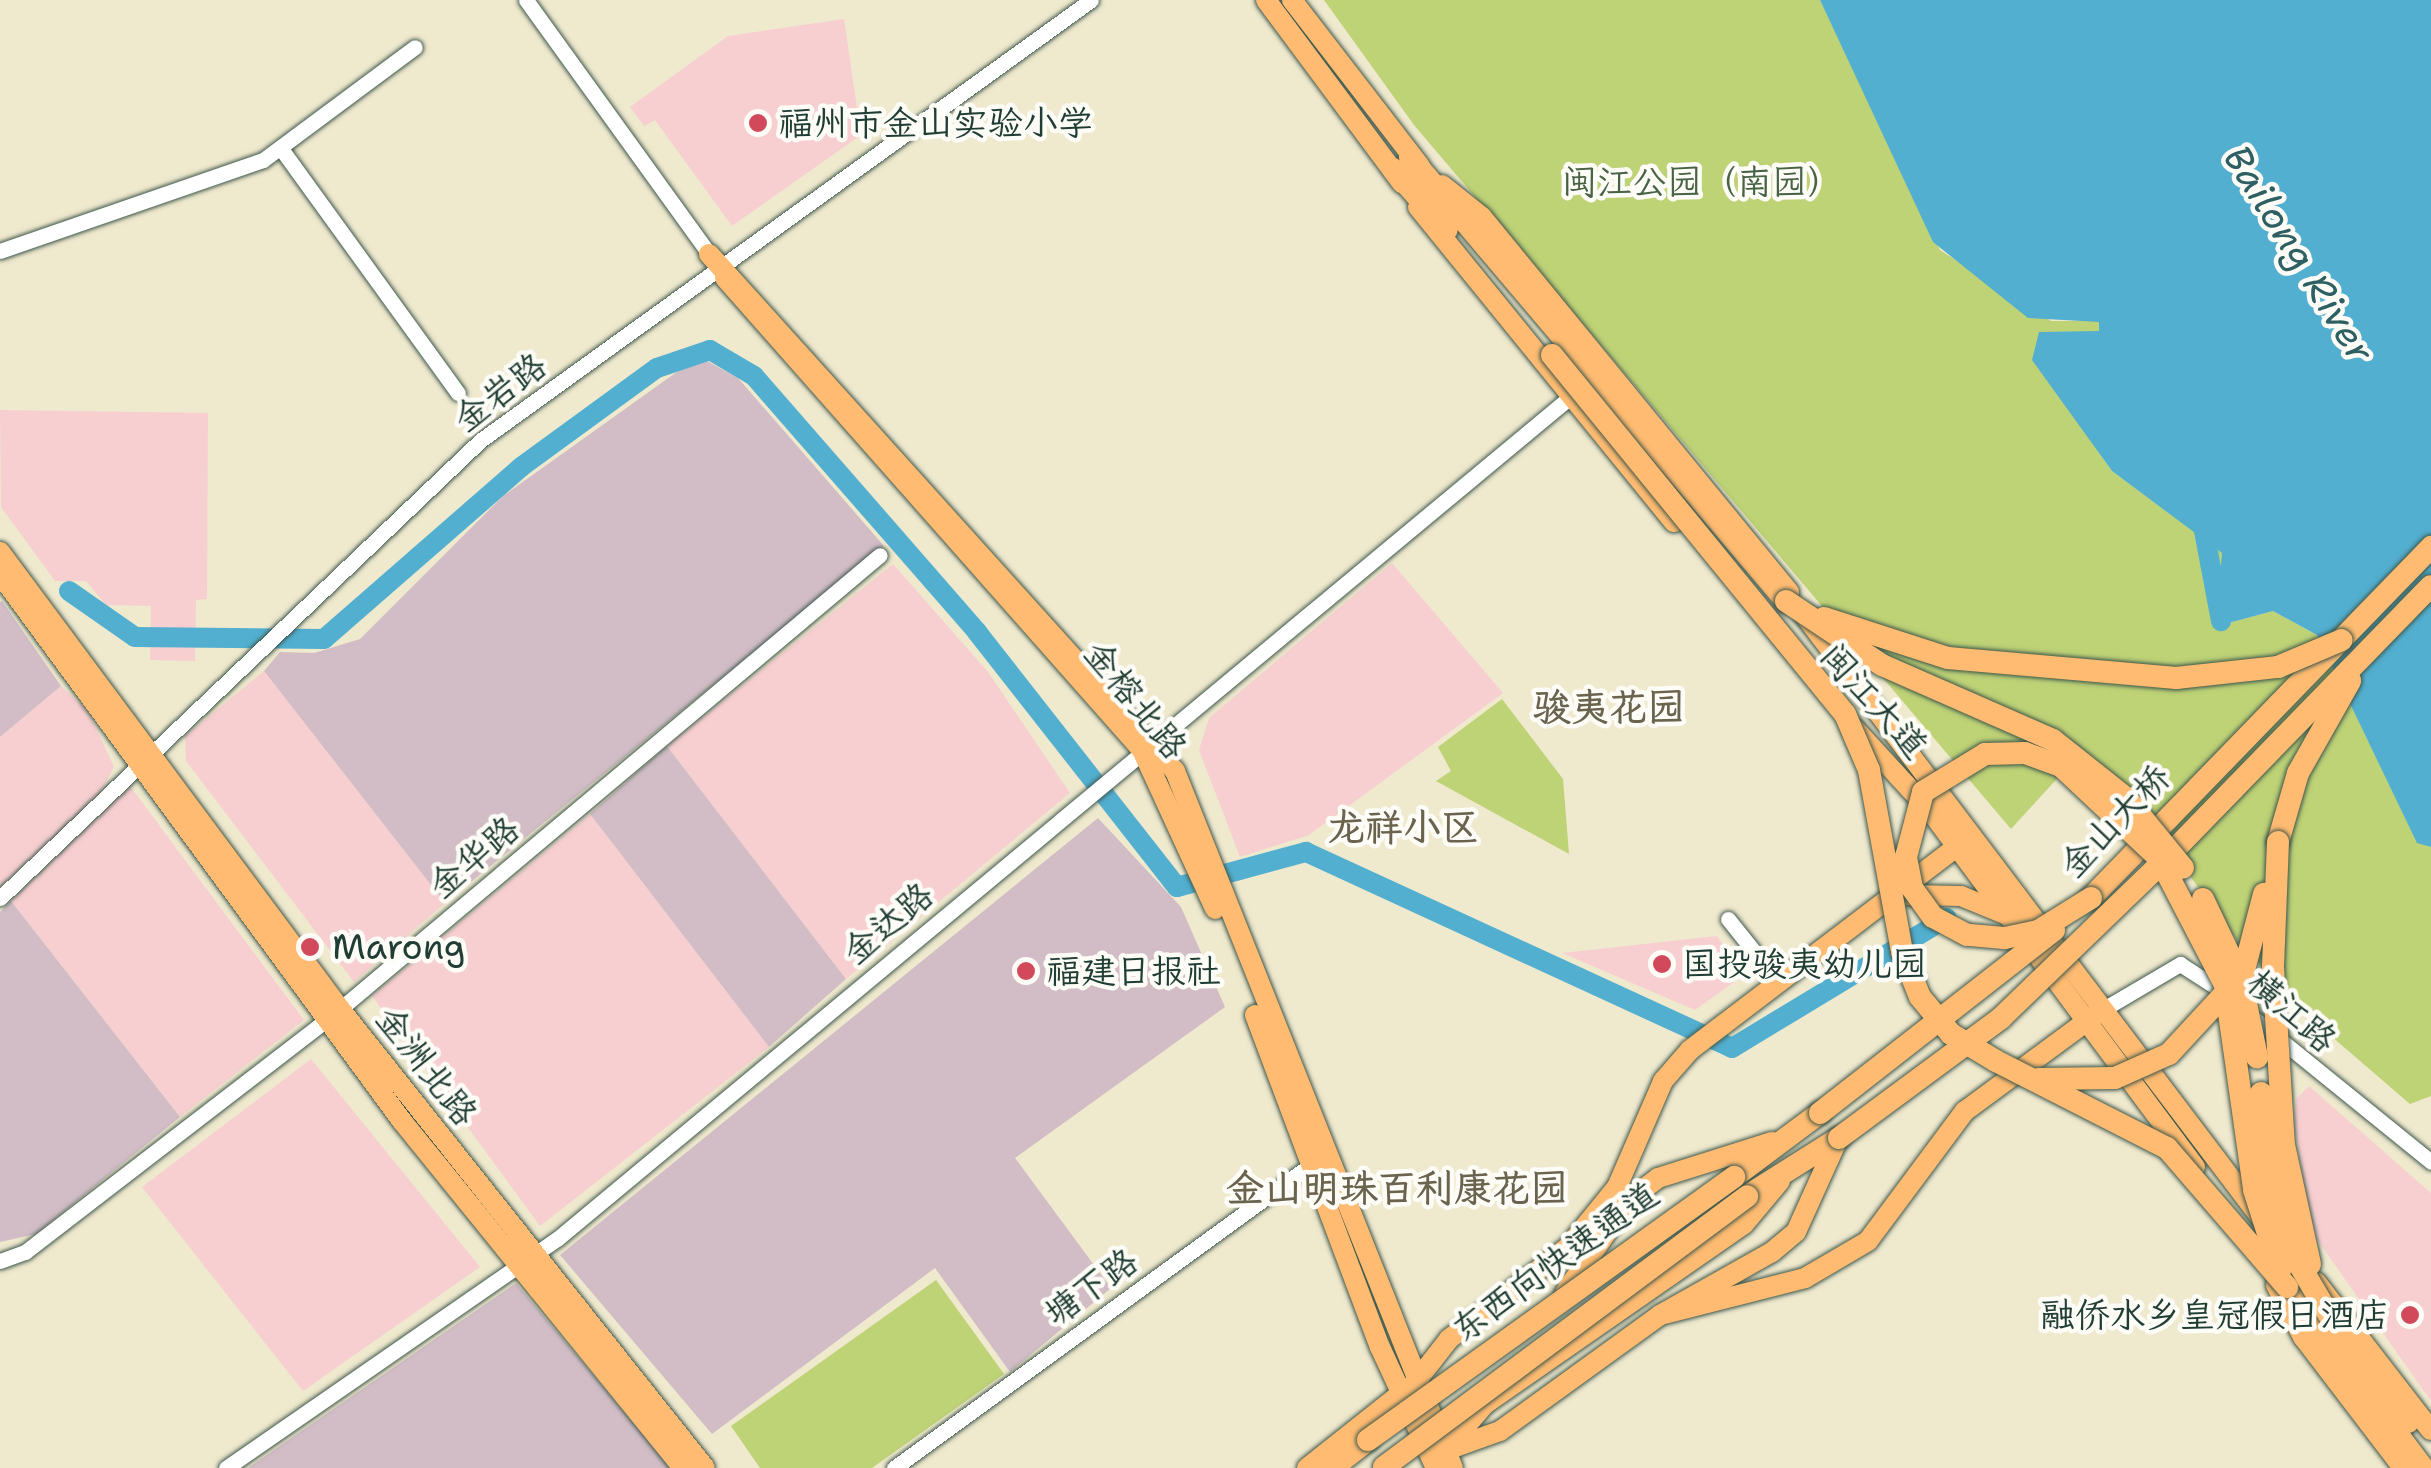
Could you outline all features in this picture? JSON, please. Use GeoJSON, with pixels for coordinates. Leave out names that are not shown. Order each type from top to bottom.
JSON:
{"type":"FeatureCollection","features":[{"type":"Feature","properties":{"kind":"highway"},"geometry":{"type":"LineString","coordinates":[[1402,163],[1818,674],[1869,770],[1902,952],[1920,996],[1952,1034],[2026,1077],[2166,1148],[2287,1287],[2424,1468]]}},
{"type":"Feature","properties":{"kind":"highway"},"geometry":{"type":"LineString","coordinates":[[1557,350],[1786,600],[1868,658],[2053,740],[2126,798],[2171,848],[2241,980],[2282,1237],[2329,1315],[2431,1453]]}},
{"type":"Feature","properties":{"kind":"highway","name":"金山大桥"},"geometry":{"type":"LineString","coordinates":[[1820,1113],[1983,994],[2090,898],[2431,547]]}},
{"type":"Feature","properties":{"kind":"highway","name":"金山大桥"},"geometry":{"type":"LineString","coordinates":[[1839,1138],[2002,1018],[2111,920],[2431,586]]}},
{"type":"Feature","properties":{"kind":"highway"},"geometry":{"type":"LineString","coordinates":[[1786,600],[1933,655],[2176,678],[2278,667],[2342,640]]}},
{"type":"Feature","properties":{"kind":"highway"},"geometry":{"type":"LineString","coordinates":[[2026,1077],[2115,1078],[2169,1054],[2204,1025],[2243,974],[2298,772],[2364,656]]}},
{"type":"Feature","properties":{"kind":"highway"},"geometry":{"type":"LineString","coordinates":[[2090,898],[2038,931],[2004,938],[1967,935],[1932,917],[1912,888],[1906,857],[1923,792],[1985,754],[2024,753],[2062,766],[2159,858],[2226,985],[2254,1190],[2287,1287]]}},
{"type":"Feature","properties":{"kind":"highway"},"geometry":{"type":"LineString","coordinates":[[2278,842],[2273,967],[2288,1187],[2329,1315]]}},
{"type":"Feature","properties":{"kind":"highway","name":"东西向快速通道"},"geometry":{"type":"LineString","coordinates":[[1382,1468],[1741,1186],[1788,1136],[1820,1113]]}},
{"type":"Feature","properties":{"kind":"highway","name":"东西向快速通道"},"geometry":{"type":"LineString","coordinates":[[1332,1468],[1741,1186],[1800,1163],[1839,1138]]}},
{"type":"Feature","properties":{"kind":"main road","name":"闽江大道"},"geometry":{"type":"LineString","coordinates":[[1266,0],[1402,163],[1482,217],[1758,546],[1965,840],[2011,918],[2403,1468]]}},
{"type":"Feature","properties":{"kind":"main road","name":"闽江大道"},"geometry":{"type":"LineString","coordinates":[[1292,0],[1402,163],[1449,256],[1568,398],[1965,840],[2106,1007],[2431,1430]]}},
{"type":"Feature","properties":{"kind":"main road","name":"金榕北路"},"geometry":{"type":"LineString","coordinates":[[709,254],[1147,746],[1176,771],[1221,906],[1437,1463]]}},
{"type":"Feature","properties":{"kind":"main road","name":"金洲北路"},"geometry":{"type":"LineString","coordinates":[[0,552],[333,1014],[683,1468]]}},
{"type":"Feature","properties":{"kind":"main road","name":"金洲北路"},"geometry":{"type":"LineString","coordinates":[[0,574],[145,757]]}},
{"type":"Feature","properties":{"kind":"main road"},"geometry":{"type":"LineString","coordinates":[[1569,1246],[1617,1187],[1663,1082],[1690,1050],[1718,1023],[1965,840]]}},
{"type":"Feature","properties":{"kind":"main road"},"geometry":{"type":"LineString","coordinates":[[1872,910],[1930,892],[2011,918]]}},
{"type":"Feature","properties":{"kind":"main road"},"geometry":{"type":"LineString","coordinates":[[1660,1315],[1805,1278],[1868,1241],[1965,1110],[2106,1007]]}},
{"type":"Feature","properties":{"kind":"main road"},"geometry":{"type":"LineString","coordinates":[[1307,1468],[1407,1389],[1450,1340],[1629,1200],[1695,1162],[1788,1136]]}},
{"type":"Feature","properties":{"kind":"main road"},"geometry":{"type":"LineString","coordinates":[[1437,1463],[1500,1431],[1660,1315],[1796,1232],[1839,1138]]}},
{"type":"Feature","properties":{"kind":"main road"},"geometry":{"type":"LineString","coordinates":[[1437,1463],[1485,1404],[1744,1224],[1800,1163]]}},
{"type":"Feature","properties":{"kind":"main road"},"geometry":{"type":"LineString","coordinates":[[1407,1389],[1470,1373],[1538,1322],[1629,1200]]}},
{"type":"Feature","properties":{"kind":"main road","name":"金洲北路"},"geometry":{"type":"LineString","coordinates":[[526,1263],[705,1468]]}},
{"type":"Feature","properties":{"kind":"street","name":"金榕北路"},"geometry":{"type":"LineString","coordinates":[[526,0],[709,254]]}},
{"type":"Feature","properties":{"kind":"street","name":"金岩路"},"geometry":{"type":"LineString","coordinates":[[0,898],[482,440],[724,272],[1091,0]]}},
{"type":"Feature","properties":{"kind":"street"},"geometry":{"type":"LineString","coordinates":[[0,251],[282,150],[415,48]]}},
{"type":"Feature","properties":{"kind":"street"},"geometry":{"type":"LineString","coordinates":[[282,150],[458,394]]}},
{"type":"Feature","properties":{"kind":"street","name":"金达路"},"geometry":{"type":"LineString","coordinates":[[226,1468],[526,1263],[1568,398]]}},
{"type":"Feature","properties":{"kind":"street","name":"金华路"},"geometry":{"type":"LineString","coordinates":[[0,1260],[26,1252],[333,1014],[880,555]]}},
{"type":"Feature","properties":{"kind":"street"},"geometry":{"type":"LineString","coordinates":[[1728,918],[1776,979]]}},
{"type":"Feature","properties":{"kind":"street","name":"横江路"},"geometry":{"type":"LineString","coordinates":[[2106,1007],[2168,966],[2192,966],[2431,1162]]}},
{"type":"Feature","properties":{"kind":"street","name":"塘下路"},"geometry":{"type":"LineString","coordinates":[[894,1468],[1318,1160]]}},
{"type":"Feature","properties":{"kind":"shaded area","name":"福州市金山实验小学"},"geometry":{"type":"Polygon","coordinates":[[[844,19],[861,135],[732,226],[655,120],[644,126],[630,107],[728,36],[844,19]]]}},
{"type":"Feature","properties":{"kind":"shaded area"},"geometry":{"type":"Polygon","coordinates":[[[707,361],[738,378],[884,546],[445,903],[264,671],[280,652],[314,653],[360,639],[503,496],[688,364],[707,361]]]}},
{"type":"Feature","properties":{"kind":"shaded area"},"geometry":{"type":"Polygon","coordinates":[[[0,410],[208,413],[207,599],[196,600],[195,661],[150,660],[151,606],[106,605],[86,581],[55,581],[1,507],[0,410]]]}},
{"type":"Feature","properties":{"kind":"shaded area"},"geometry":{"type":"Polygon","coordinates":[[[1392,563],[1503,693],[1309,835],[1240,857],[1199,750],[1209,718],[1392,563]]]}},
{"type":"Feature","properties":{"kind":"shaded area"},"geometry":{"type":"Polygon","coordinates":[[[893,564],[988,672],[1070,793],[846,979],[667,746],[893,564]]]}},
{"type":"Feature","properties":{"kind":"shaded area"},"geometry":{"type":"Polygon","coordinates":[[[0,602],[61,686],[0,737],[0,602]]]}},
{"type":"Feature","properties":{"kind":"shaded area"},"geometry":{"type":"Polygon","coordinates":[[[264,671],[445,903],[354,982],[186,761],[185,736],[264,671]]]}},
{"type":"Feature","properties":{"kind":"shaded area"},"geometry":{"type":"Polygon","coordinates":[[[61,686],[88,711],[114,767],[99,795],[0,887],[0,737],[61,686]]]}},
{"type":"Feature","properties":{"kind":"shaded area"},"geometry":{"type":"Polygon","coordinates":[[[667,746],[846,979],[769,1047],[590,814],[667,746]]]}},
{"type":"Feature","properties":{"kind":"shaded area"},"geometry":{"type":"Polygon","coordinates":[[[130,786],[304,1020],[180,1117],[11,901],[130,786]]]}},
{"type":"Feature","properties":{"kind":"shaded area"},"geometry":{"type":"Polygon","coordinates":[[[590,814],[769,1047],[540,1226],[372,996],[590,814]]]}},
{"type":"Feature","properties":{"kind":"shaded area"},"geometry":{"type":"Polygon","coordinates":[[[1098,818],[1181,907],[1225,1007],[1015,1158],[1111,1288],[1010,1372],[935,1268],[712,1434],[560,1255],[1098,818]]]}},
{"type":"Feature","properties":{"kind":"shaded area"},"geometry":{"type":"Polygon","coordinates":[[[11,901],[180,1117],[36,1234],[0,1242],[0,912],[11,901]]]}},
{"type":"Feature","properties":{"kind":"shaded area","name":"国投骏夷幼儿园"},"geometry":{"type":"Polygon","coordinates":[[[1717,936],[1744,975],[1695,1010],[1562,953],[1717,936]]]}},
{"type":"Feature","properties":{"kind":"shaded area"},"geometry":{"type":"Polygon","coordinates":[[[311,1059],[480,1267],[303,1391],[142,1187],[311,1059]]]}},
{"type":"Feature","properties":{"kind":"shaded area"},"geometry":{"type":"Polygon","coordinates":[[[2309,1086],[2431,1193],[2431,1401],[2311,1231],[2294,1123],[2296,1099],[2309,1086]]]}},
{"type":"Feature","properties":{"kind":"shaded area"},"geometry":{"type":"Polygon","coordinates":[[[516,1283],[671,1468],[248,1468],[516,1283]]]}},
{"type":"Feature","properties":{"kind":"green space","name":"闽江公园（南园）"},"geometry":{"type":"Polygon","coordinates":[[[1324,0],[1820,0],[1940,250],[2051,321],[2099,321],[2097,450],[2112,471],[2223,553],[2225,624],[2273,611],[2317,635],[2417,842],[2431,847],[2431,1096],[2410,1104],[2338,1042],[2243,948],[2190,876],[2064,771],[2011,829],[1414,125],[1324,0]]]}},
{"type":"Feature","properties":{"kind":"green space"},"geometry":{"type":"Polygon","coordinates":[[[1502,699],[1563,779],[1569,854],[1436,781],[1451,771],[1438,747],[1502,699]]]}},
{"type":"Feature","properties":{"kind":"green space"},"geometry":{"type":"Polygon","coordinates":[[[936,1280],[1004,1374],[872,1468],[760,1468],[731,1426],[936,1280]]]}},
{"type":"Feature","properties":{"kind":"water","name":"Bailong River"},"geometry":{"type":"Polygon","coordinates":[[[1820,0],[2431,0],[2431,847],[2417,843],[2317,635],[2273,611],[2225,624],[2217,616],[2222,553],[2112,471],[2032,360],[2039,332],[2099,331],[2099,322],[2028,318],[1933,242],[1820,0]]]}},
{"type":"Feature","properties":{"kind":"waterway"},"geometry":{"type":"LineString","coordinates":[[69,591],[135,637],[324,639],[521,467],[657,368],[710,350],[754,376],[977,632],[1177,887],[1306,852],[1732,1048],[1947,918]]}},
{"type":"Feature","properties":{"kind":"waterway"},"geometry":{"type":"LineString","coordinates":[[2201,515],[2221,621]]}},
{"type":"Feature","properties":{"kind":"place","name":"福州市金山实验小学"},"geometry":{"type":"Point","coordinates":[758,123]}},
{"type":"Feature","properties":{"kind":"place","name":"Marong"},"geometry":{"type":"Point","coordinates":[310,947]}},
{"type":"Feature","properties":{"kind":"place","name":"国投骏夷幼儿园"},"geometry":{"type":"Point","coordinates":[1662,964]}},
{"type":"Feature","properties":{"kind":"place","name":"福建日报社"},"geometry":{"type":"Point","coordinates":[1026,971]}},
{"type":"Feature","properties":{"kind":"place","name":"融侨水乡皇冠假日酒店"},"geometry":{"type":"Point","coordinates":[2410,1315]}},
{"type":"Feature","properties":{"kind":"district","name":"骏夷花园"},"geometry":{"type":"Point","coordinates":[1609,707]}},
{"type":"Feature","properties":{"kind":"district","name":"龙祥小区"},"geometry":{"type":"Point","coordinates":[1403,827]}},
{"type":"Feature","properties":{"kind":"district","name":"金山明珠百利康花园"},"geometry":{"type":"Point","coordinates":[1397,1188]}}]}
